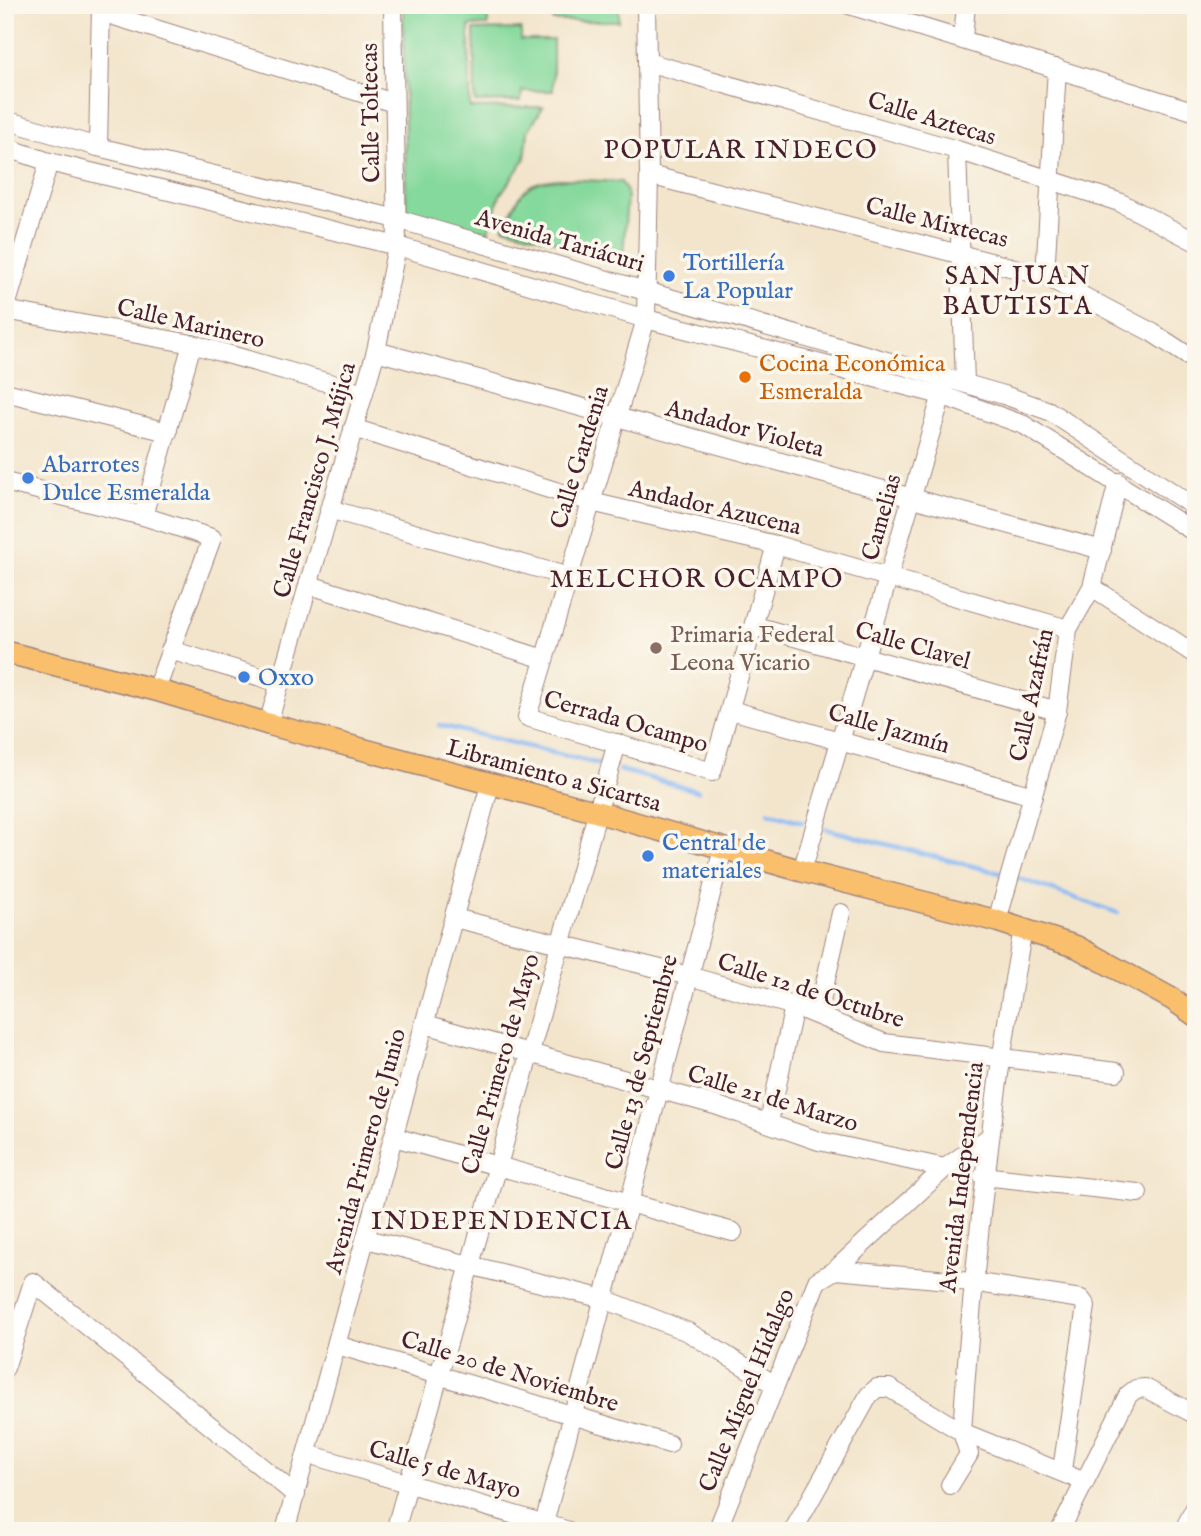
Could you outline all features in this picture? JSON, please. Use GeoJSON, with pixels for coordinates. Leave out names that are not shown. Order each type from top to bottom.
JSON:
{"type":"FeatureCollection","features":[{"type":"Feature","properties":{"kind":"main road","name":"Libramiento a Sicartsa"},"geometry":{"type":"LineString","coordinates":[[5,652],[156,690],[268,724],[597,812],[802,871],[997,921],[1077,947],[1172,999],[1196,1016]]}},
{"type":"Feature","properties":{"kind":"street","name":"Calle Toltecas"},"geometry":{"type":"LineString","coordinates":[[393,5],[397,246]]}},
{"type":"Feature","properties":{"kind":"street","name":"Calle Gardenia"},"geometry":{"type":"LineString","coordinates":[[527,717],[646,319],[649,175],[646,5]]}},
{"type":"Feature","properties":{"kind":"street"},"geometry":{"type":"LineString","coordinates":[[849,5],[1196,112]]}},
{"type":"Feature","properties":{"kind":"street"},"geometry":{"type":"LineString","coordinates":[[963,38],[966,5]]}},
{"type":"Feature","properties":{"kind":"street"},"geometry":{"type":"LineString","coordinates":[[98,147],[101,9],[394,103]]}},
{"type":"Feature","properties":{"kind":"street","name":"Calle Aztecas"},"geometry":{"type":"LineString","coordinates":[[647,62],[957,150],[1119,202],[1196,242]]}},
{"type":"Feature","properties":{"kind":"street"},"geometry":{"type":"LineString","coordinates":[[1045,276],[1057,68]]}},
{"type":"Feature","properties":{"kind":"street","name":"Avenida Tariácuri"},"geometry":{"type":"LineString","coordinates":[[5,120],[98,147],[397,219],[648,291],[944,387],[1024,425],[1196,533]]}},
{"type":"Feature","properties":{"kind":"street","name":"Avenida Tariácuri"},"geometry":{"type":"LineString","coordinates":[[5,147],[48,162],[397,246],[646,319],[944,387],[965,383],[1049,411],[1196,508]]}},
{"type":"Feature","properties":{"kind":"street"},"geometry":{"type":"LineString","coordinates":[[957,150],[965,383]]}},
{"type":"Feature","properties":{"kind":"street"},"geometry":{"type":"LineString","coordinates":[[5,310],[48,162]]}},
{"type":"Feature","properties":{"kind":"street","name":"Calle Mixtecas"},"geometry":{"type":"LineString","coordinates":[[649,175],[1045,276],[1153,333],[1196,362]]}},
{"type":"Feature","properties":{"kind":"street","name":"Calle Francisco J. Mújica"},"geometry":{"type":"LineString","coordinates":[[268,724],[376,351],[397,246]]}},
{"type":"Feature","properties":{"kind":"street","name":"Calle Marinero"},"geometry":{"type":"LineString","coordinates":[[5,310],[192,344],[364,393]]}},
{"type":"Feature","properties":{"kind":"street"},"geometry":{"type":"LineString","coordinates":[[143,516],[192,344]]}},
{"type":"Feature","properties":{"kind":"street","name":"Andador Violeta"},"geometry":{"type":"LineString","coordinates":[[376,351],[616,419],[1102,550]]}},
{"type":"Feature","properties":{"kind":"street","name":"Camelias"},"geometry":{"type":"LineString","coordinates":[[802,871],[944,387]]}},
{"type":"Feature","properties":{"kind":"street"},"geometry":{"type":"LineString","coordinates":[[5,392],[168,432]]}},
{"type":"Feature","properties":{"kind":"street","name":"Andador Azucena"},"geometry":{"type":"LineString","coordinates":[[352,428],[591,502],[776,545],[1068,629]]}},
{"type":"Feature","properties":{"kind":"street"},"geometry":{"type":"LineString","coordinates":[[5,482],[143,516],[212,538],[156,690]]}},
{"type":"Feature","properties":{"kind":"street","name":"Calle Azafrán"},"geometry":{"type":"LineString","coordinates":[[997,921],[1057,711],[1068,629],[1092,587],[1118,482]]}},
{"type":"Feature","properties":{"kind":"street"},"geometry":{"type":"LineString","coordinates":[[329,509],[569,577]]}},
{"type":"Feature","properties":{"kind":"street"},"geometry":{"type":"LineString","coordinates":[[732,710],[776,545]]}},
{"type":"Feature","properties":{"kind":"street"},"geometry":{"type":"LineString","coordinates":[[310,585],[544,659]]}},
{"type":"Feature","properties":{"kind":"street"},"geometry":{"type":"LineString","coordinates":[[1092,587],[1196,655]]}},
{"type":"Feature","properties":{"kind":"street","name":"Calle Clavel"},"geometry":{"type":"LineString","coordinates":[[755,626],[1057,711]]}},
{"type":"Feature","properties":{"kind":"street"},"geometry":{"type":"LineString","coordinates":[[170,650],[281,683]]}},
{"type":"Feature","properties":{"kind":"street","name":"Calle Jazmín"},"geometry":{"type":"LineString","coordinates":[[732,710],[1032,796]]}},
{"type":"Feature","properties":{"kind":"street","name":"Cerrada Ocampo"},"geometry":{"type":"LineString","coordinates":[[527,717],[712,772],[732,710]]}},
{"type":"Feature","properties":{"kind":"street","name":"Calle Primero de Mayo"},"geometry":{"type":"LineString","coordinates":[[395,1531],[617,744]]}},
{"type":"Feature","properties":{"kind":"street","name":"Avenida Primero de Junio"},"geometry":{"type":"LineString","coordinates":[[285,1531],[491,785]]}},
{"type":"Feature","properties":{"kind":"street","name":"Calle 13 de Septiembre"},"geometry":{"type":"LineString","coordinates":[[543,1527],[723,849]]}},
{"type":"Feature","properties":{"kind":"street"},"geometry":{"type":"LineString","coordinates":[[818,1014],[841,913]]}},
{"type":"Feature","properties":{"kind":"street","name":"Calle 12 de Octubre"},"geometry":{"type":"LineString","coordinates":[[454,918],[689,976],[794,1006],[884,1043],[1116,1072]]}},
{"type":"Feature","properties":{"kind":"street","name":"Avenida Independencia"},"geometry":{"type":"LineString","coordinates":[[962,1432],[972,1282],[983,1176],[999,1057],[1023,929]]}},
{"type":"Feature","properties":{"kind":"street"},"geometry":{"type":"LineString","coordinates":[[769,1122],[794,1006]]}},
{"type":"Feature","properties":{"kind":"street","name":"Calle 21 de Marzo"},"geometry":{"type":"LineString","coordinates":[[425,1024],[660,1089],[769,1122],[819,1141],[945,1168]]}},
{"type":"Feature","properties":{"kind":"street"},"geometry":{"type":"LineString","coordinates":[[394,1137],[733,1232]]}},
{"type":"Feature","properties":{"kind":"street","name":"Calle Miguel Hidalgo"},"geometry":{"type":"LineString","coordinates":[[717,1531],[817,1280],[835,1270],[945,1168],[988,1138]]}},
{"type":"Feature","properties":{"kind":"street"},"geometry":{"type":"LineString","coordinates":[[983,1176],[1138,1193]]}},
{"type":"Feature","properties":{"kind":"street"},"geometry":{"type":"LineString","coordinates":[[366,1239],[604,1299],[688,1332],[775,1385]]}},
{"type":"Feature","properties":{"kind":"street"},"geometry":{"type":"LineString","coordinates":[[835,1270],[972,1282],[1081,1299],[1086,1306],[1062,1470]]}},
{"type":"Feature","properties":{"kind":"street"},"geometry":{"type":"LineString","coordinates":[[5,1368],[33,1282],[296,1495]]}},
{"type":"Feature","properties":{"kind":"street","name":"Calle 20 de Noviembre"},"geometry":{"type":"LineString","coordinates":[[337,1345],[669,1444]]}},
{"type":"Feature","properties":{"kind":"street"},"geometry":{"type":"LineString","coordinates":[[793,1531],[869,1395],[877,1388],[889,1388],[962,1432],[1062,1470],[1085,1482]]}},
{"type":"Feature","properties":{"kind":"street"},"geometry":{"type":"LineString","coordinates":[[1060,1531],[1128,1395],[1136,1389],[1145,1388],[1196,1415]]}},
{"type":"Feature","properties":{"kind":"street"},"geometry":{"type":"LineString","coordinates":[[950,1485],[969,1454],[962,1432]]}},
{"type":"Feature","properties":{"kind":"street","name":"Calle 5 de Mayo"},"geometry":{"type":"LineString","coordinates":[[308,1454],[543,1527],[569,1531]]}},
{"type":"Feature","properties":{"kind":"street"},"geometry":{"type":"LineString","coordinates":[[1183,1531],[1196,1506]]}},
{"type":"Feature","properties":{"kind":"green space"},"geometry":{"type":"Polygon","coordinates":[[[403,5],[487,5],[488,25],[469,26],[470,108],[543,107],[528,131],[525,159],[500,195],[488,232],[406,210],[403,5]]]}},
{"type":"Feature","properties":{"kind":"green space"},"geometry":{"type":"Polygon","coordinates":[[[553,5],[619,5],[619,21],[553,21],[553,5]]]}},
{"type":"Feature","properties":{"kind":"green space"},"geometry":{"type":"Polygon","coordinates":[[[521,29],[521,40],[553,40],[553,91],[522,91],[521,101],[475,102],[474,30],[521,29]]]}},
{"type":"Feature","properties":{"kind":"green space"},"geometry":{"type":"Polygon","coordinates":[[[564,179],[621,182],[627,192],[623,259],[503,227],[524,191],[539,182],[564,179]]]}},
{"type":"Feature","properties":{"kind":"waterway"},"geometry":{"type":"LineString","coordinates":[[439,725],[599,764]]}},
{"type":"Feature","properties":{"kind":"waterway"},"geometry":{"type":"LineString","coordinates":[[620,770],[698,791]]}},
{"type":"Feature","properties":{"kind":"waterway"},"geometry":{"type":"LineString","coordinates":[[769,812],[802,822]]}},
{"type":"Feature","properties":{"kind":"waterway"},"geometry":{"type":"LineString","coordinates":[[826,829],[1000,873]]}},
{"type":"Feature","properties":{"kind":"waterway"},"geometry":{"type":"LineString","coordinates":[[1018,878],[1118,913]]}},
{"type":"Feature","properties":{"kind":"place","name":"Tortillería La Popular"},"geometry":{"type":"Point","coordinates":[669,276]}},
{"type":"Feature","properties":{"kind":"place","name":"Cocina Económica Esmeralda"},"geometry":{"type":"Point","coordinates":[745,377]}},
{"type":"Feature","properties":{"kind":"place","name":"Abarrotes Dulce Esmeralda"},"geometry":{"type":"Point","coordinates":[28,478]}},
{"type":"Feature","properties":{"kind":"place","name":"Primaria Federal Leona Vicario"},"geometry":{"type":"Point","coordinates":[656,648]}},
{"type":"Feature","properties":{"kind":"place","name":"Oxxo"},"geometry":{"type":"Point","coordinates":[244,677]}},
{"type":"Feature","properties":{"kind":"place","name":"Central de materiales"},"geometry":{"type":"Point","coordinates":[648,856]}},
{"type":"Feature","properties":{"kind":"district","name":"POPULAR INDECO"},"geometry":{"type":"Point","coordinates":[741,149]}},
{"type":"Feature","properties":{"kind":"district","name":"SAN JUAN BAUTISTA"},"geometry":{"type":"Point","coordinates":[1018,290]}},
{"type":"Feature","properties":{"kind":"district","name":"MELCHOR OCAMPO"},"geometry":{"type":"Point","coordinates":[697,578]}},
{"type":"Feature","properties":{"kind":"district","name":"INDEPENDENCIA"},"geometry":{"type":"Point","coordinates":[502,1220]}}]}
